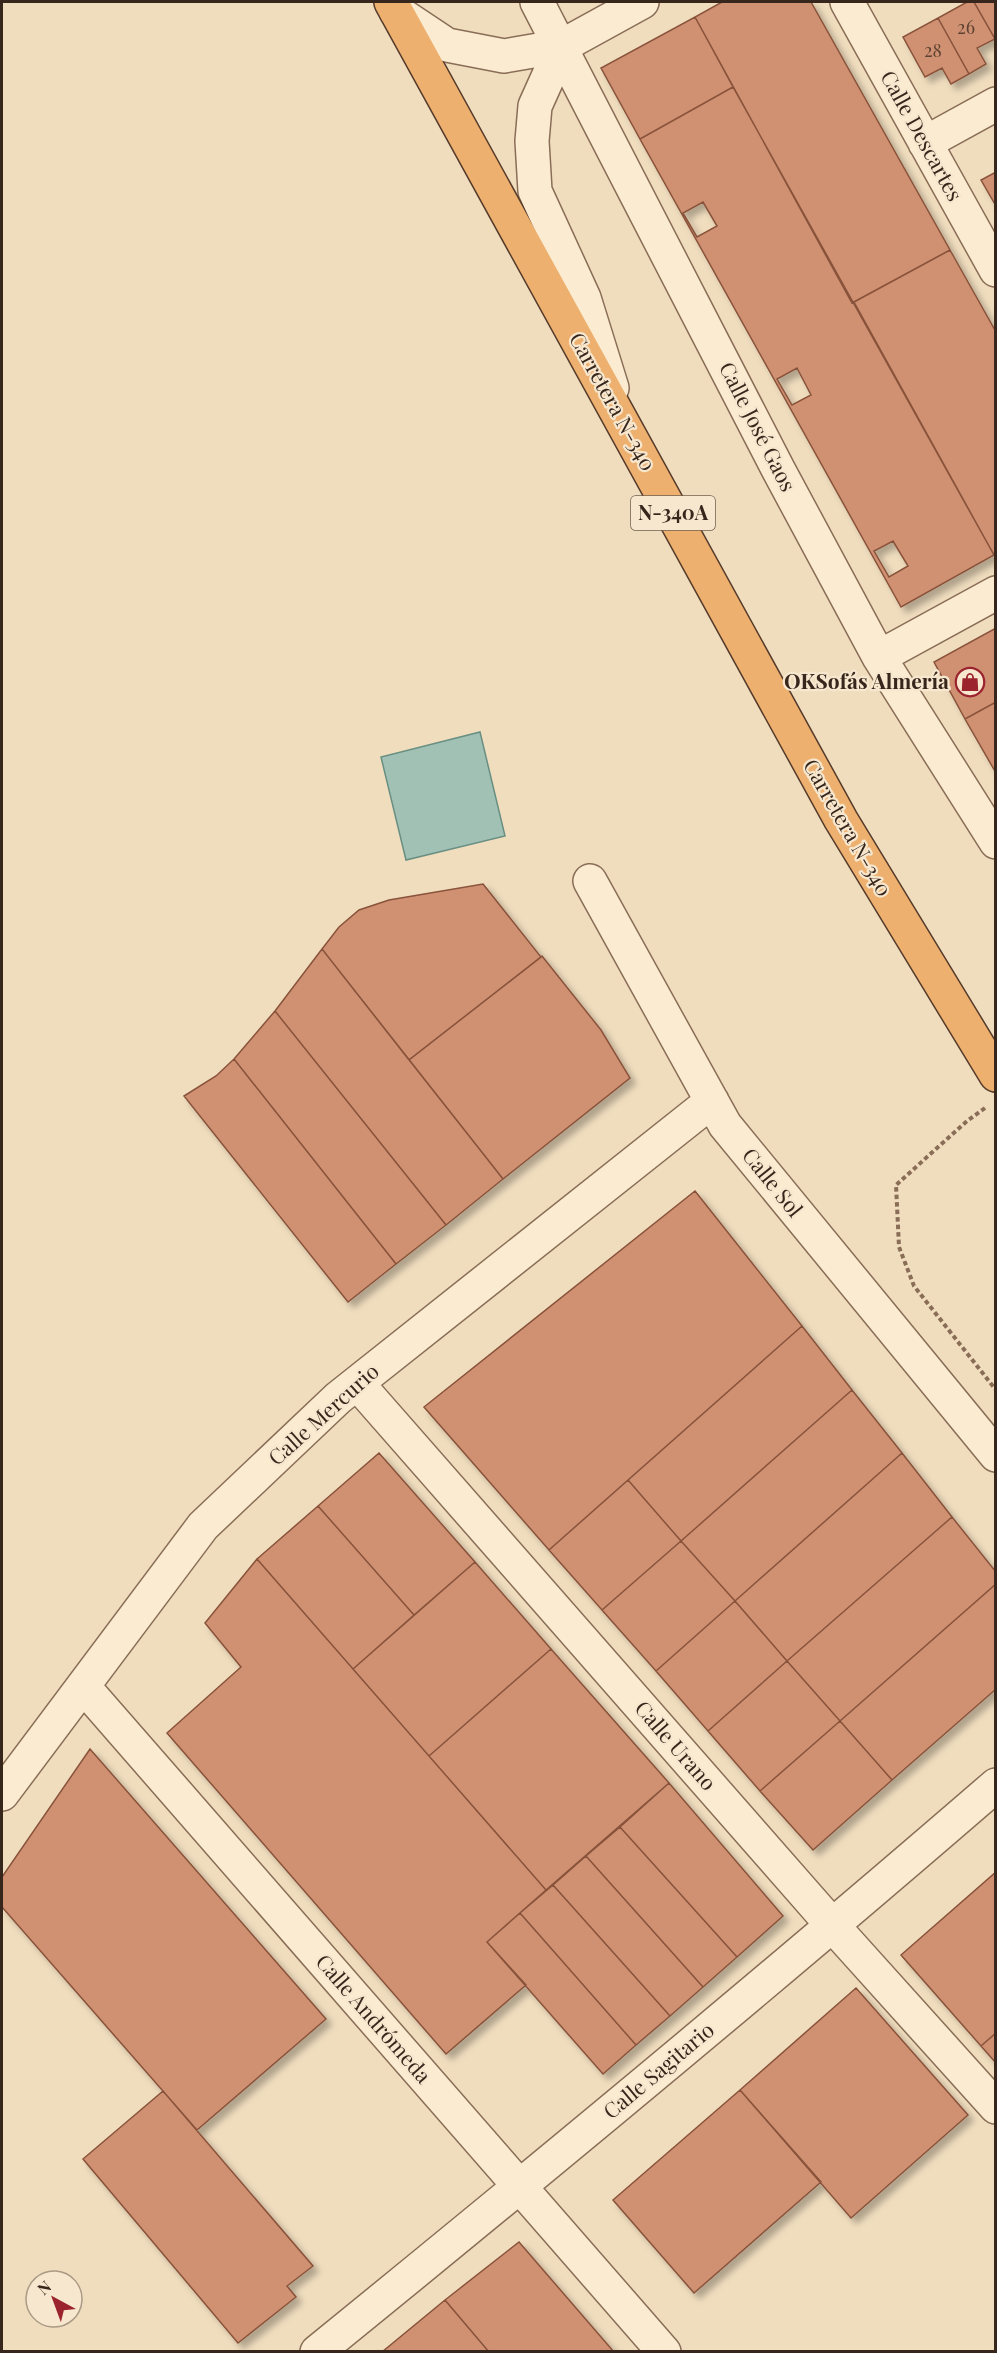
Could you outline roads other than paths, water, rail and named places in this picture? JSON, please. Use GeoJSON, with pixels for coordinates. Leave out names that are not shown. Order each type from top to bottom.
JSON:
{"type":"FeatureCollection","features":[{"type":"Feature","properties":{"kind":"highway","name":"Carretera N-340"},"geometry":{"type":"LineString","coordinates":[[394,6],[841,820],[996,1075]]}},
{"type":"Feature","properties":{"kind":"highway","name":"Carretera N-340"},"geometry":{"type":"LineString","coordinates":[[962,1020],[996,1054]]}},
{"type":"Feature","properties":{"kind":"street","name":"Calle José Gaos"},"geometry":{"type":"LineString","coordinates":[[537,2],[562,46],[773,459],[879,657],[996,842]]}},
{"type":"Feature","properties":{"kind":"street"},"geometry":{"type":"LineString","coordinates":[[394,6],[447,45],[504,56],[562,46],[642,2]]}},
{"type":"Feature","properties":{"kind":"street","name":"Calle Descartes"},"geometry":{"type":"LineString","coordinates":[[847,2],[996,270]]}},
{"type":"Feature","properties":{"kind":"street"},"geometry":{"type":"LineString","coordinates":[[562,46],[535,106],[532,141],[535,191],[584,298],[621,418]]}},
{"type":"Feature","properties":{"kind":"street"},"geometry":{"type":"LineString","coordinates":[[925,143],[996,104]]}},
{"type":"Feature","properties":{"kind":"street"},"geometry":{"type":"LineString","coordinates":[[879,657],[996,593]]}},
{"type":"Feature","properties":{"kind":"street","name":"Calle Sol"},"geometry":{"type":"LineString","coordinates":[[590,881],[725,1125],[996,1455]]}},
{"type":"Feature","properties":{"kind":"street","name":"Calle Mercurio"},"geometry":{"type":"LineString","coordinates":[[2,1794],[203,1526],[338,1398],[712,1101]]}},
{"type":"Feature","properties":{"kind":"street","name":"Calle Urano"},"geometry":{"type":"LineString","coordinates":[[357,1383],[833,1926],[996,2107]]}},
{"type":"Feature","properties":{"kind":"street","name":"Calle Andrómeda"},"geometry":{"type":"LineString","coordinates":[[83,1686],[664,2352]]}},
{"type":"Feature","properties":{"kind":"street","name":"Calle Sagitario"},"geometry":{"type":"LineString","coordinates":[[317,2352],[520,2187],[833,1926],[996,1785]]}},
{"type":"Feature","properties":{"kind":"place","name":"OKSofás Almería"},"geometry":{"type":"Point","coordinates":[970,682]}}]}
